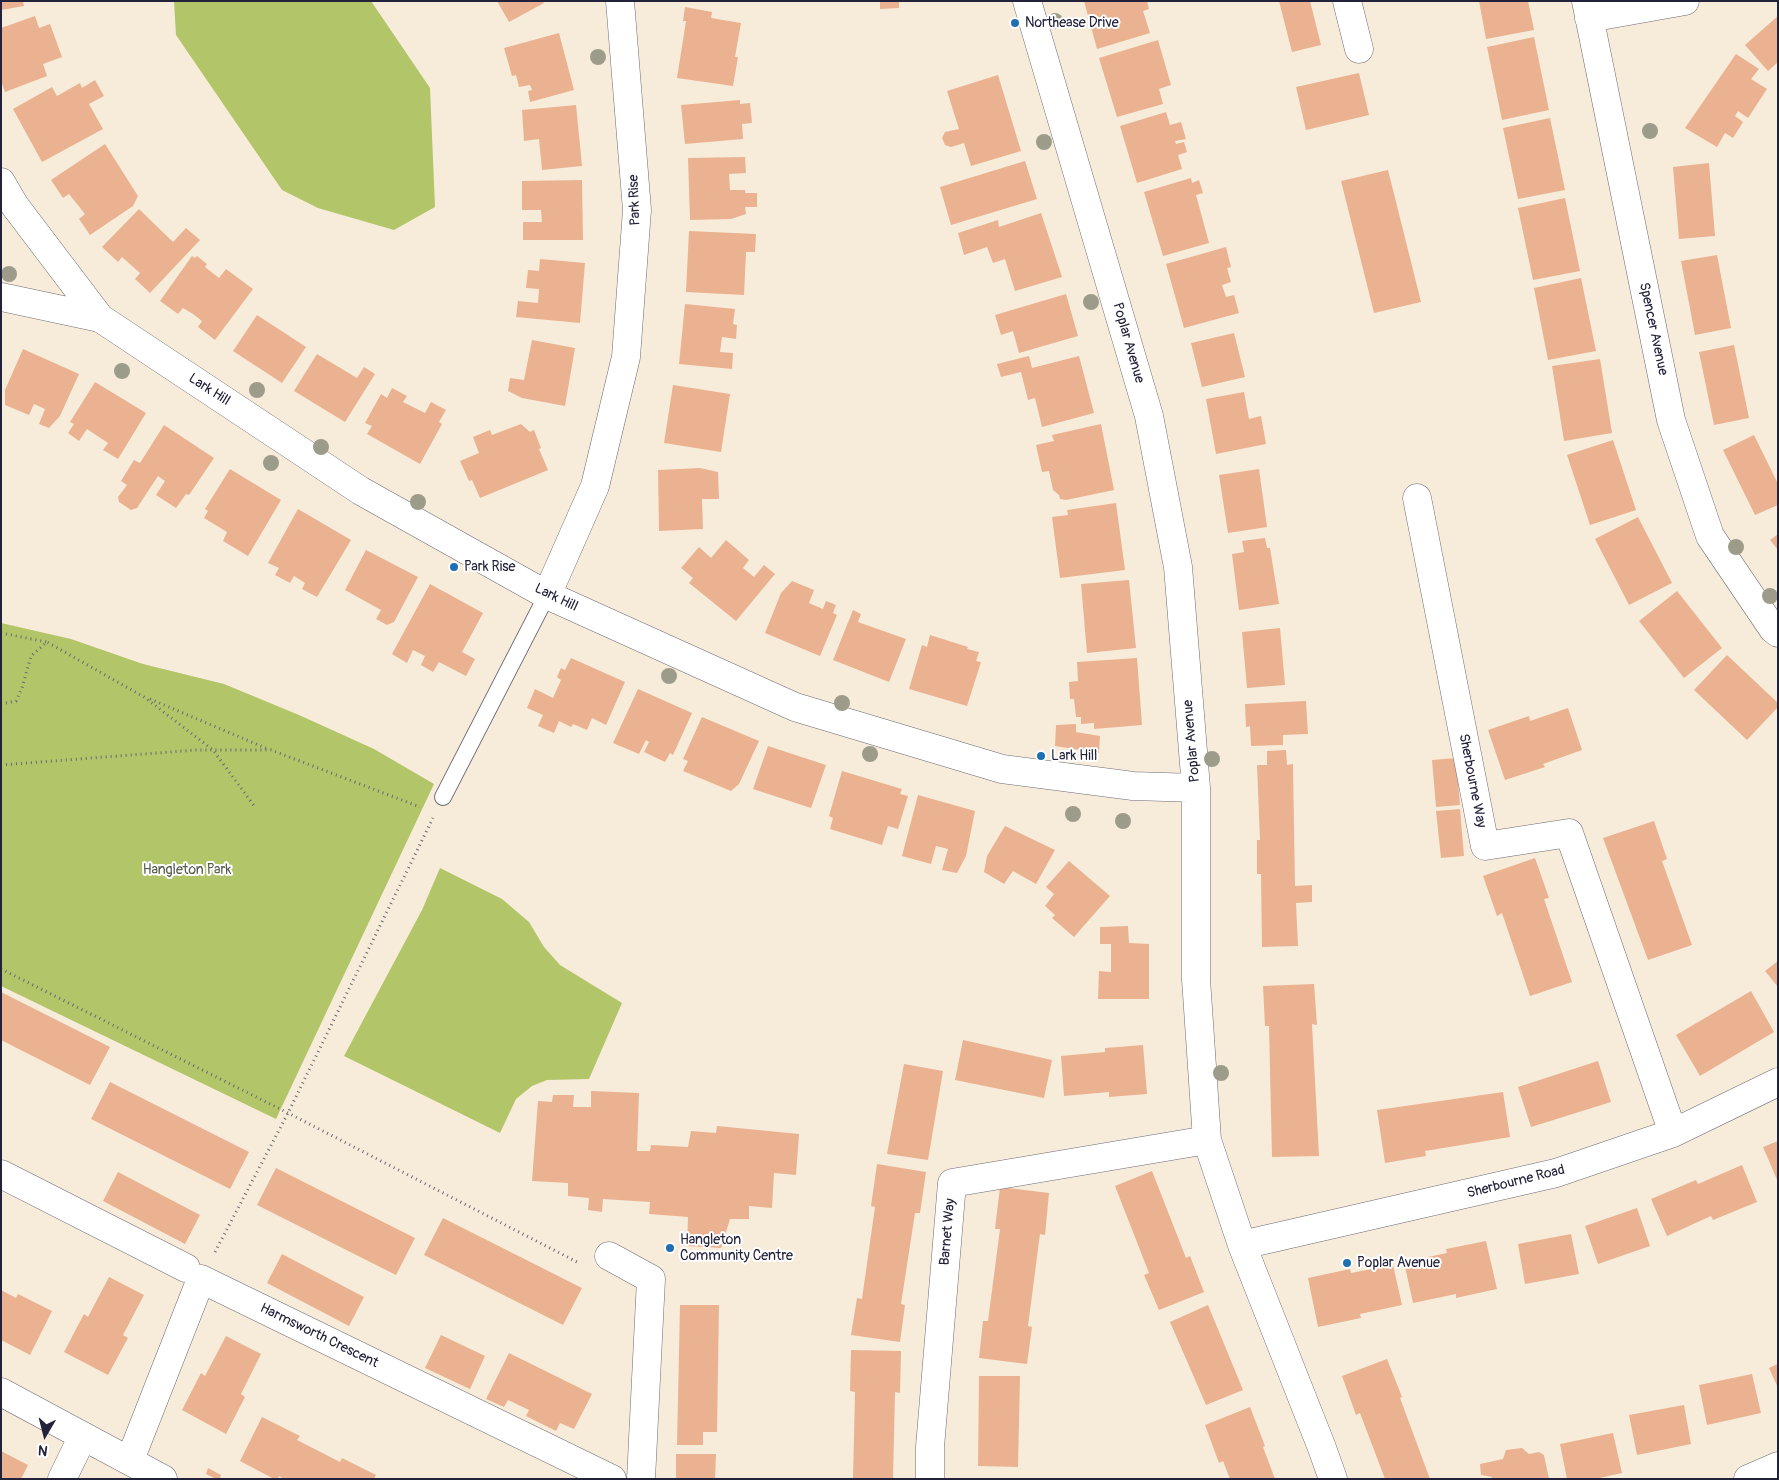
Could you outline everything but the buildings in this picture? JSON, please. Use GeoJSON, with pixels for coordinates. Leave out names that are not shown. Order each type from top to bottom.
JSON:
{"type":"FeatureCollection","features":[{"type":"Feature","properties":{"kind":"street","name":"Park Rise"},"geometry":{"type":"LineString","coordinates":[[547,595],[595,486],[626,357],[637,210],[620,1]]}},
{"type":"Feature","properties":{"kind":"street","name":"Poplar Avenue"},"geometry":{"type":"LineString","coordinates":[[1027,1],[1149,416],[1178,567],[1196,788],[1196,979],[1207,1140],[1242,1245],[1333,1479]]}},
{"type":"Feature","properties":{"kind":"street"},"geometry":{"type":"LineString","coordinates":[[1347,1],[1359,50]]}},
{"type":"Feature","properties":{"kind":"street"},"geometry":{"type":"LineString","coordinates":[[1588,10],[1685,1]]}},
{"type":"Feature","properties":{"kind":"street","name":"Spencer Avenue"},"geometry":{"type":"LineString","coordinates":[[1588,10],[1671,420],[1710,536],[1773,629],[1778,633]]}},
{"type":"Feature","properties":{"kind":"street","name":"Lark Hill"},"geometry":{"type":"LineString","coordinates":[[1,182],[8,216],[100,318],[361,491],[547,595],[795,707],[1002,769],[1133,786],[1196,788]]}},
{"type":"Feature","properties":{"kind":"street"},"geometry":{"type":"LineString","coordinates":[[1,296],[100,318]]}},
{"type":"Feature","properties":{"kind":"street","name":"Sherbourne Way"},"geometry":{"type":"LineString","coordinates":[[1417,498],[1485,846],[1569,833],[1673,1134]]}},
{"type":"Feature","properties":{"kind":"street","name":"Sherbourne Road"},"geometry":{"type":"LineString","coordinates":[[1242,1245],[1556,1173],[1673,1134],[1778,1082]]}},
{"type":"Feature","properties":{"kind":"street","name":"Barnet Way"},"geometry":{"type":"LineString","coordinates":[[930,1479],[930,1447],[952,1183],[1207,1140]]}},
{"type":"Feature","properties":{"kind":"street","name":"Harmsworth Crescent"},"geometry":{"type":"LineString","coordinates":[[1,1174],[193,1274],[612,1479]]}},
{"type":"Feature","properties":{"kind":"street"},"geometry":{"type":"LineString","coordinates":[[609,1256],[651,1279],[641,1479]]}},
{"type":"Feature","properties":{"kind":"street"},"geometry":{"type":"LineString","coordinates":[[130,1460],[193,1274]]}},
{"type":"Feature","properties":{"kind":"street"},"geometry":{"type":"LineString","coordinates":[[1,1392],[130,1460],[158,1478]]}},
{"type":"Feature","properties":{"kind":"street"},"geometry":{"type":"LineString","coordinates":[[62,1479],[83,1436]]}},
{"type":"Feature","properties":{"kind":"street"},"geometry":{"type":"LineString","coordinates":[[1748,1479],[1778,1466]]}},
{"type":"Feature","properties":{"kind":"lane"},"geometry":{"type":"LineString","coordinates":[[443,797],[547,595]]}},
{"type":"Feature","properties":{"kind":"path"},"geometry":{"type":"LineString","coordinates":[[1,633],[47,642],[144,697],[271,750],[426,810]]}},
{"type":"Feature","properties":{"kind":"path"},"geometry":{"type":"LineString","coordinates":[[1,704],[16,701],[22,688],[31,656],[47,642]]}},
{"type":"Feature","properties":{"kind":"path"},"geometry":{"type":"LineString","coordinates":[[144,697],[213,750],[255,807]]}},
{"type":"Feature","properties":{"kind":"path"},"geometry":{"type":"LineString","coordinates":[[1,765],[213,750],[271,750]]}},
{"type":"Feature","properties":{"kind":"path"},"geometry":{"type":"LineString","coordinates":[[193,1274],[288,1114],[443,797]]}},
{"type":"Feature","properties":{"kind":"path"},"geometry":{"type":"LineString","coordinates":[[1,970],[594,1271],[609,1256]]}},
{"type":"Feature","properties":{"kind":"green space"},"geometry":{"type":"Polygon","coordinates":[[[174,1],[371,1],[430,88],[435,207],[394,230],[318,208],[282,190],[176,35],[174,1]]]}},
{"type":"Feature","properties":{"kind":"green space","name":"Hangleton Park"},"geometry":{"type":"Polygon","coordinates":[[[1,623],[71,639],[143,664],[224,684],[374,749],[434,784],[276,1119],[1,986],[1,623]]]}},
{"type":"Feature","properties":{"kind":"green space"},"geometry":{"type":"Polygon","coordinates":[[[440,868],[502,899],[529,922],[544,947],[560,965],[622,1003],[589,1079],[547,1080],[532,1086],[516,1099],[500,1133],[344,1056],[422,910],[440,868]]]}},
{"type":"Feature","properties":{"kind":"place","name":"Northease Drive"},"geometry":{"type":"Point","coordinates":[1015,23]}},
{"type":"Feature","properties":{"kind":"place","name":"Park Rise"},"geometry":{"type":"Point","coordinates":[454,567]}},
{"type":"Feature","properties":{"kind":"place","name":"Lark Hill"},"geometry":{"type":"Point","coordinates":[1041,756]}},
{"type":"Feature","properties":{"kind":"place","name":"Hangleton Community Centre"},"geometry":{"type":"Point","coordinates":[670,1248]}},
{"type":"Feature","properties":{"kind":"place","name":"Poplar Avenue"},"geometry":{"type":"Point","coordinates":[1347,1263]}}]}
